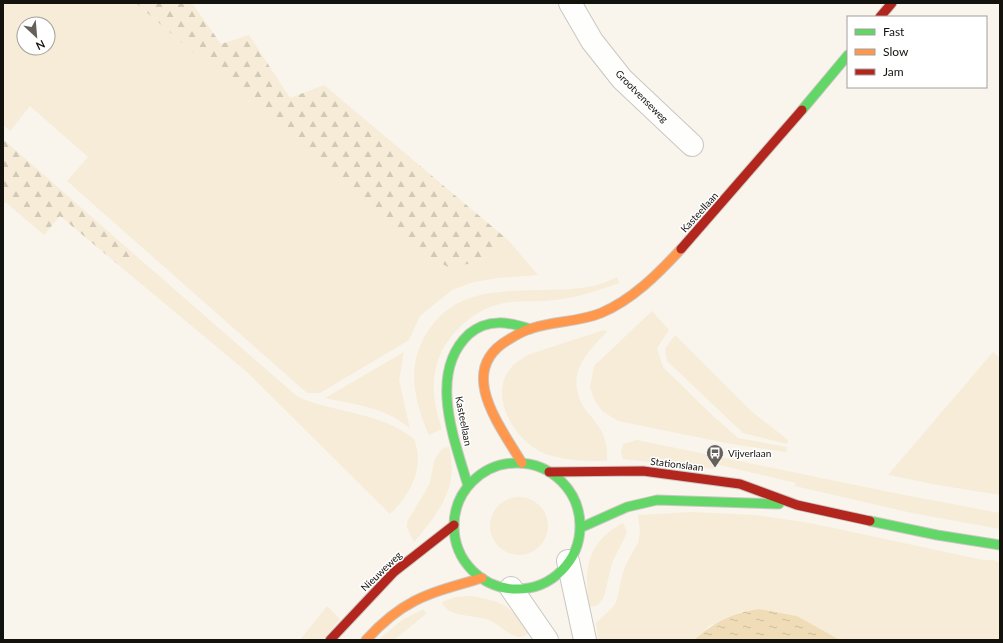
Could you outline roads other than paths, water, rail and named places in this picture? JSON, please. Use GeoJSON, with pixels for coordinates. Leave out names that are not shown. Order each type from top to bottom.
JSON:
{"type":"FeatureCollection","features":[{"type":"Feature","properties":{"kind":"street","name":"Grootvenseweg"},"geometry":{"type":"LineString","coordinates":[[570,3],[592,41],[622,79],[692,146]]}},
{"type":"Feature","properties":{"kind":"street"},"geometry":{"type":"LineString","coordinates":[[881,16],[892,3]]}},
{"type":"Feature","properties":{"kind":"street","name":"Kasteellaan"},"geometry":{"type":"LineString","coordinates":[[522,463],[488,403],[482,383],[483,371],[492,352],[504,342],[530,329],[586,318],[605,311],[640,288],[669,261],[735,189],[847,56]]}},
{"type":"Feature","properties":{"kind":"street","name":"Kasteellaan"},"geometry":{"type":"LineString","coordinates":[[468,486],[448,402],[448,380],[454,357],[458,347],[468,335],[484,324],[502,322],[530,329]]}},
{"type":"Feature","properties":{"kind":"street"},"geometry":{"type":"LineString","coordinates":[[522,463],[536,466],[549,472],[562,482],[572,496],[578,511],[580,528],[574,551],[568,561],[557,574],[543,583],[528,587],[511,588],[496,585],[482,578],[470,568],[461,555],[456,540],[454,525],[460,498],[468,486],[483,472],[501,465],[522,463]]}},
{"type":"Feature","properties":{"kind":"street","name":"Stationslaan"},"geometry":{"type":"LineString","coordinates":[[549,472],[616,470],[674,474],[740,484],[797,505],[937,535],[1000,545]]}},
{"type":"Feature","properties":{"kind":"street","name":"Stationslaan"},"geometry":{"type":"LineString","coordinates":[[580,528],[618,509],[657,500],[797,505]]}},
{"type":"Feature","properties":{"kind":"street","name":"Nieuweweg"},"geometry":{"type":"LineString","coordinates":[[330,640],[394,572],[454,525]]}},
{"type":"Feature","properties":{"kind":"street"},"geometry":{"type":"LineString","coordinates":[[568,561],[585,640]]}},
{"type":"Feature","properties":{"kind":"street"},"geometry":{"type":"LineString","coordinates":[[366,640],[393,613],[412,602],[430,593],[482,578]]}},
{"type":"Feature","properties":{"kind":"street"},"geometry":{"type":"LineString","coordinates":[[511,588],[547,640]]}},
{"type":"Feature","properties":{"kind":"water"},"geometry":{"type":"Polygon","coordinates":[[[759,609],[797,616],[840,640],[694,640],[716,623],[724,619],[740,613],[759,609]]]}},
{"type":"Feature","properties":{"kind":"place","name":"Vijverlaan"},"geometry":{"type":"Point","coordinates":[715,468]}}]}
